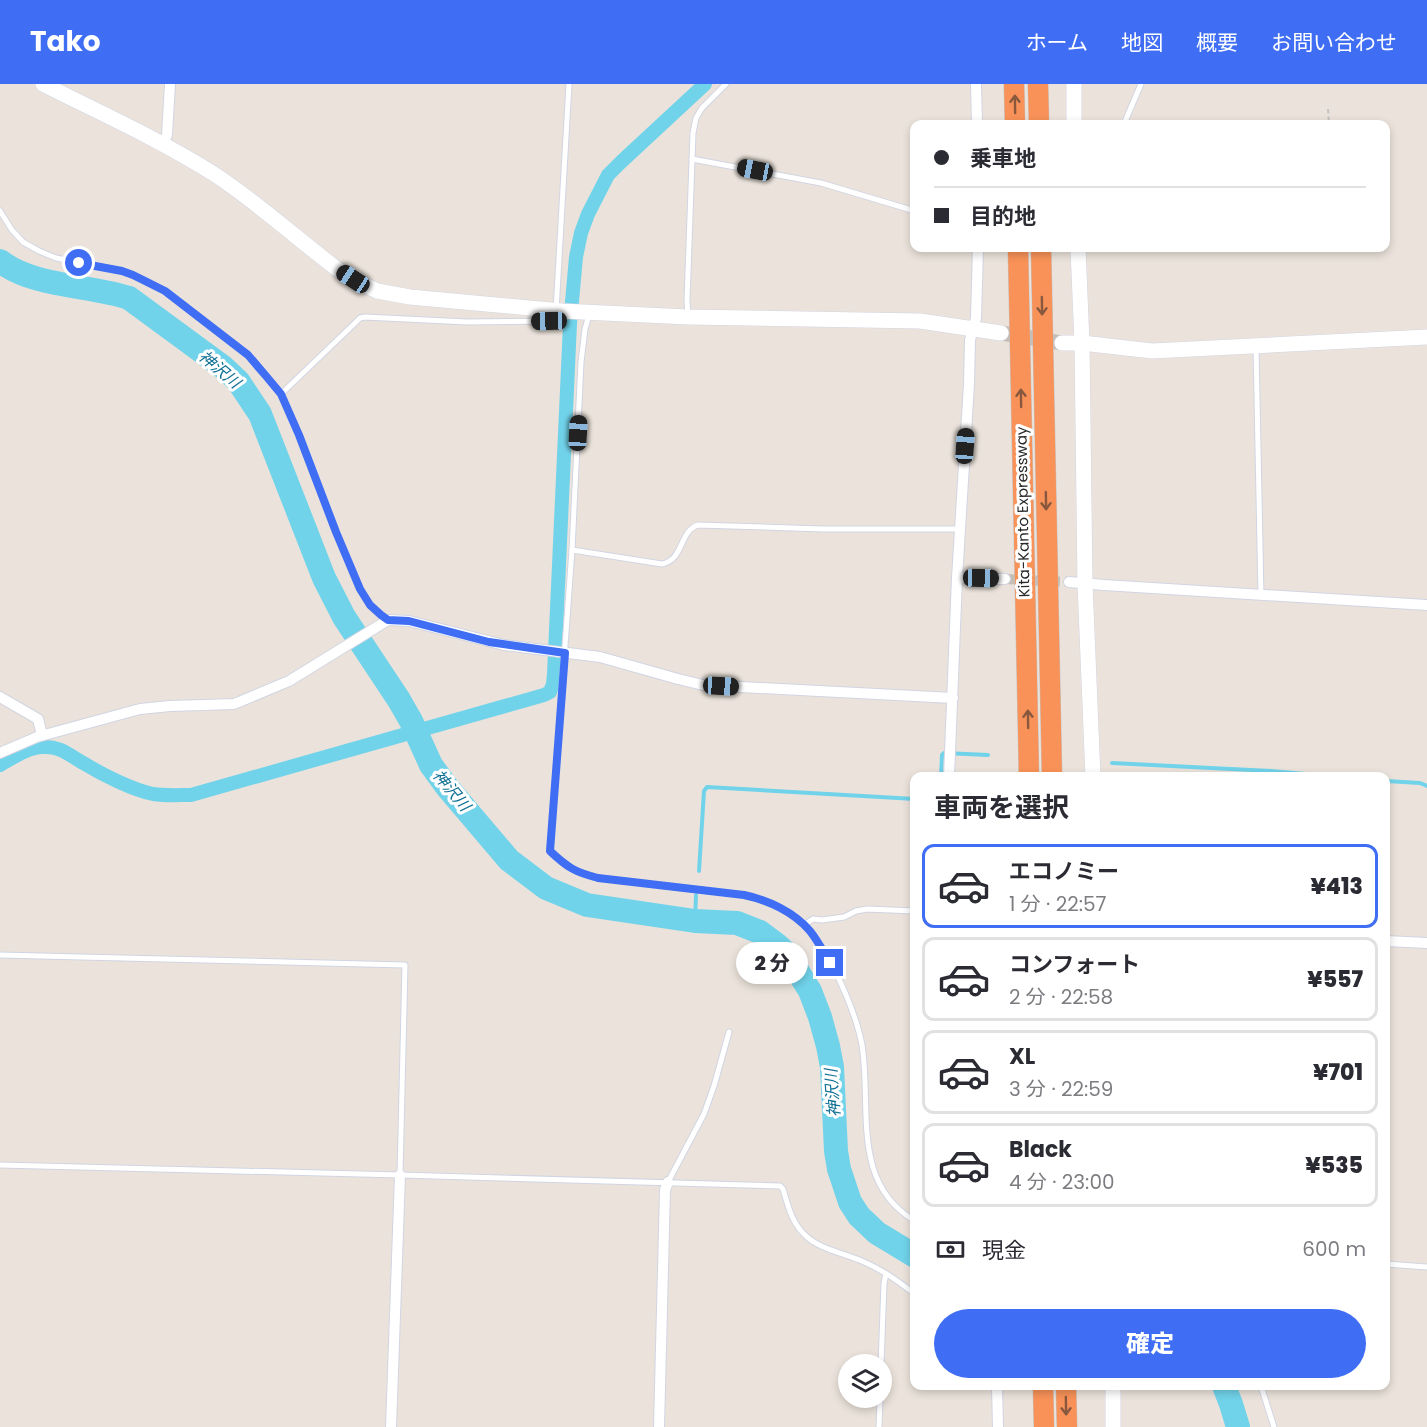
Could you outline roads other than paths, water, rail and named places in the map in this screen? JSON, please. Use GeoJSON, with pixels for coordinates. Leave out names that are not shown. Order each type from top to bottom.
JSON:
{"type":"FeatureCollection","features":[{"type":"Feature","properties":{"kind":"highway"},"geometry":{"type":"LineString","coordinates":[[1014,84],[1015,120]]}},
{"type":"Feature","properties":{"kind":"highway"},"geometry":{"type":"LineString","coordinates":[[1038,84],[1039,120]]}},
{"type":"Feature","properties":{"kind":"highway","name":"Kita-Kanto Expressway"},"geometry":{"type":"LineString","coordinates":[[1018,252],[1029,772]]}},
{"type":"Feature","properties":{"kind":"highway","name":"Kita-Kanto Expressway"},"geometry":{"type":"LineString","coordinates":[[1041,252],[1052,772]]}},
{"type":"Feature","properties":{"kind":"highway"},"geometry":{"type":"LineString","coordinates":[[1043,1390],[1044,1427]]}},
{"type":"Feature","properties":{"kind":"highway"},"geometry":{"type":"LineString","coordinates":[[1066,1390],[1067,1427]]}},
{"type":"Feature","properties":{"kind":"street"},"geometry":{"type":"LineString","coordinates":[[43,84],[163,144],[213,174],[337,269],[377,291],[410,297],[586,313],[920,321],[1000,333]]}},
{"type":"Feature","properties":{"kind":"street"},"geometry":{"type":"LineString","coordinates":[[163,144],[166,135],[170,84]]}},
{"type":"Feature","properties":{"kind":"street"},"geometry":{"type":"LineString","coordinates":[[976,84],[976,120]]}},
{"type":"Feature","properties":{"kind":"street"},"geometry":{"type":"LineString","coordinates":[[1074,84],[1074,120]]}},
{"type":"Feature","properties":{"kind":"street"},"geometry":{"type":"LineString","coordinates":[[949,772],[970,340],[976,318],[978,252]]}},
{"type":"Feature","properties":{"kind":"street"},"geometry":{"type":"LineString","coordinates":[[1078,252],[1082,343],[1085,584],[1093,772]]}},
{"type":"Feature","properties":{"kind":"street"},"geometry":{"type":"LineString","coordinates":[[1062,343],[1152,351],[1427,337]]}},
{"type":"Feature","properties":{"kind":"street"},"geometry":{"type":"LineString","coordinates":[[957,578],[1005,579]]}},
{"type":"Feature","properties":{"kind":"street"},"geometry":{"type":"LineString","coordinates":[[1069,582],[1427,605]]}},
{"type":"Feature","properties":{"kind":"street"},"geometry":{"type":"LineString","coordinates":[[0,753],[42,735],[140,709],[234,704],[289,681],[388,620],[409,621],[489,642],[600,657],[703,685],[953,698]]}},
{"type":"Feature","properties":{"kind":"street"},"geometry":{"type":"LineString","coordinates":[[0,697],[38,719],[42,735]]}},
{"type":"Feature","properties":{"kind":"street"},"geometry":{"type":"LineString","coordinates":[[1390,941],[1427,944]]}},
{"type":"Feature","properties":{"kind":"street"},"geometry":{"type":"LineString","coordinates":[[391,1427],[400,1175]]}},
{"type":"Feature","properties":{"kind":"street"},"geometry":{"type":"LineString","coordinates":[[659,1427],[665,1190],[668,1182]]}},
{"type":"Feature","properties":{"kind":"street"},"geometry":{"type":"LineString","coordinates":[[997,1390],[998,1427]]}},
{"type":"Feature","properties":{"kind":"street"},"geometry":{"type":"LineString","coordinates":[[1113,1390],[1113,1427]]}},
{"type":"Feature","properties":{"kind":"lane"},"geometry":{"type":"LineString","coordinates":[[281,394],[360,318],[467,322],[554,321],[559,311],[569,84]]}},
{"type":"Feature","properties":{"kind":"lane"},"geometry":{"type":"LineString","coordinates":[[688,317],[693,133],[696,118],[702,108],[726,84]]}},
{"type":"Feature","properties":{"kind":"lane"},"geometry":{"type":"LineString","coordinates":[[1126,120],[1141,84]]}},
{"type":"Feature","properties":{"kind":"lane"},"geometry":{"type":"LineString","coordinates":[[692,159],[821,183],[910,210]]}},
{"type":"Feature","properties":{"kind":"lane"},"geometry":{"type":"LineString","coordinates":[[0,211],[23,242],[56,258],[122,271],[165,291],[248,355],[281,394],[356,582],[370,605],[388,620]]}},
{"type":"Feature","properties":{"kind":"lane"},"geometry":{"type":"LineString","coordinates":[[586,313],[581,362],[572,550],[558,652],[550,851],[565,865],[598,878],[744,895],[786,911],[804,925],[819,943],[841,984],[862,1044],[870,1156],[879,1184],[894,1206],[910,1217]]}},
{"type":"Feature","properties":{"kind":"lane"},"geometry":{"type":"LineString","coordinates":[[1256,346],[1261,596]]}},
{"type":"Feature","properties":{"kind":"lane"},"geometry":{"type":"LineString","coordinates":[[572,550],[662,564],[675,557],[689,530],[698,525],[823,529],[960,529]]}},
{"type":"Feature","properties":{"kind":"lane"},"geometry":{"type":"LineString","coordinates":[[804,925],[813,919],[844,917],[867,909],[910,911]]}},
{"type":"Feature","properties":{"kind":"lane"},"geometry":{"type":"LineString","coordinates":[[0,955],[405,965],[400,1175]]}},
{"type":"Feature","properties":{"kind":"lane"},"geometry":{"type":"LineString","coordinates":[[668,1182],[704,1114],[729,1032]]}},
{"type":"Feature","properties":{"kind":"lane"},"geometry":{"type":"LineString","coordinates":[[0,1165],[780,1186],[792,1217],[806,1237],[866,1263],[910,1291]]}},
{"type":"Feature","properties":{"kind":"lane"},"geometry":{"type":"LineString","coordinates":[[1390,1264],[1427,1267]]}},
{"type":"Feature","properties":{"kind":"lane"},"geometry":{"type":"LineString","coordinates":[[881,1354],[886,1274]]}},
{"type":"Feature","properties":{"kind":"lane"},"geometry":{"type":"LineString","coordinates":[[1262,1390],[1274,1427]]}},
{"type":"Feature","properties":{"kind":"lane"},"geometry":{"type":"LineString","coordinates":[[879,1427],[880,1408]]}},
{"type":"Feature","properties":{"kind":"waterway"},"geometry":{"type":"LineString","coordinates":[[0,765],[37,747],[49,747],[65,752],[100,773],[136,789],[158,795],[191,795],[550,692],[554,674],[570,324],[576,257],[581,233],[608,175],[705,84]]}},
{"type":"Feature","properties":{"kind":"waterway","name":"神沢川"},"geometry":{"type":"LineString","coordinates":[[0,261],[13,270],[45,281],[129,298],[223,367],[238,381],[260,414],[324,578],[344,617],[399,700],[431,765],[509,860],[546,888],[587,905],[695,921],[737,923],[760,932],[787,954],[810,991],[828,1046],[832,1067],[836,1151],[839,1169],[850,1202],[859,1216],[877,1233],[910,1253]]}},
{"type":"Feature","properties":{"kind":"waterway"},"geometry":{"type":"LineString","coordinates":[[941,772],[944,753],[988,755]]}},
{"type":"Feature","properties":{"kind":"waterway"},"geometry":{"type":"LineString","coordinates":[[1112,763],[1283,772]]}},
{"type":"Feature","properties":{"kind":"waterway"},"geometry":{"type":"LineString","coordinates":[[1390,781],[1420,783],[1427,786]]}},
{"type":"Feature","properties":{"kind":"waterway"},"geometry":{"type":"LineString","coordinates":[[699,871],[704,791],[707,787],[910,799]]}},
{"type":"Feature","properties":{"kind":"waterway"},"geometry":{"type":"LineString","coordinates":[[695,921],[696,895]]}},
{"type":"Feature","properties":{"kind":"waterway","name":"神沢川"},"geometry":{"type":"LineString","coordinates":[[1226,1390],[1238,1427]]}},
{"type":"Feature","properties":{"kind":"tunnel"},"geometry":{"type":"LineString","coordinates":[[1001,333],[1062,343]]}},
{"type":"Feature","properties":{"kind":"tunnel"},"geometry":{"type":"LineString","coordinates":[[1005,579],[1069,582]]}}]}
